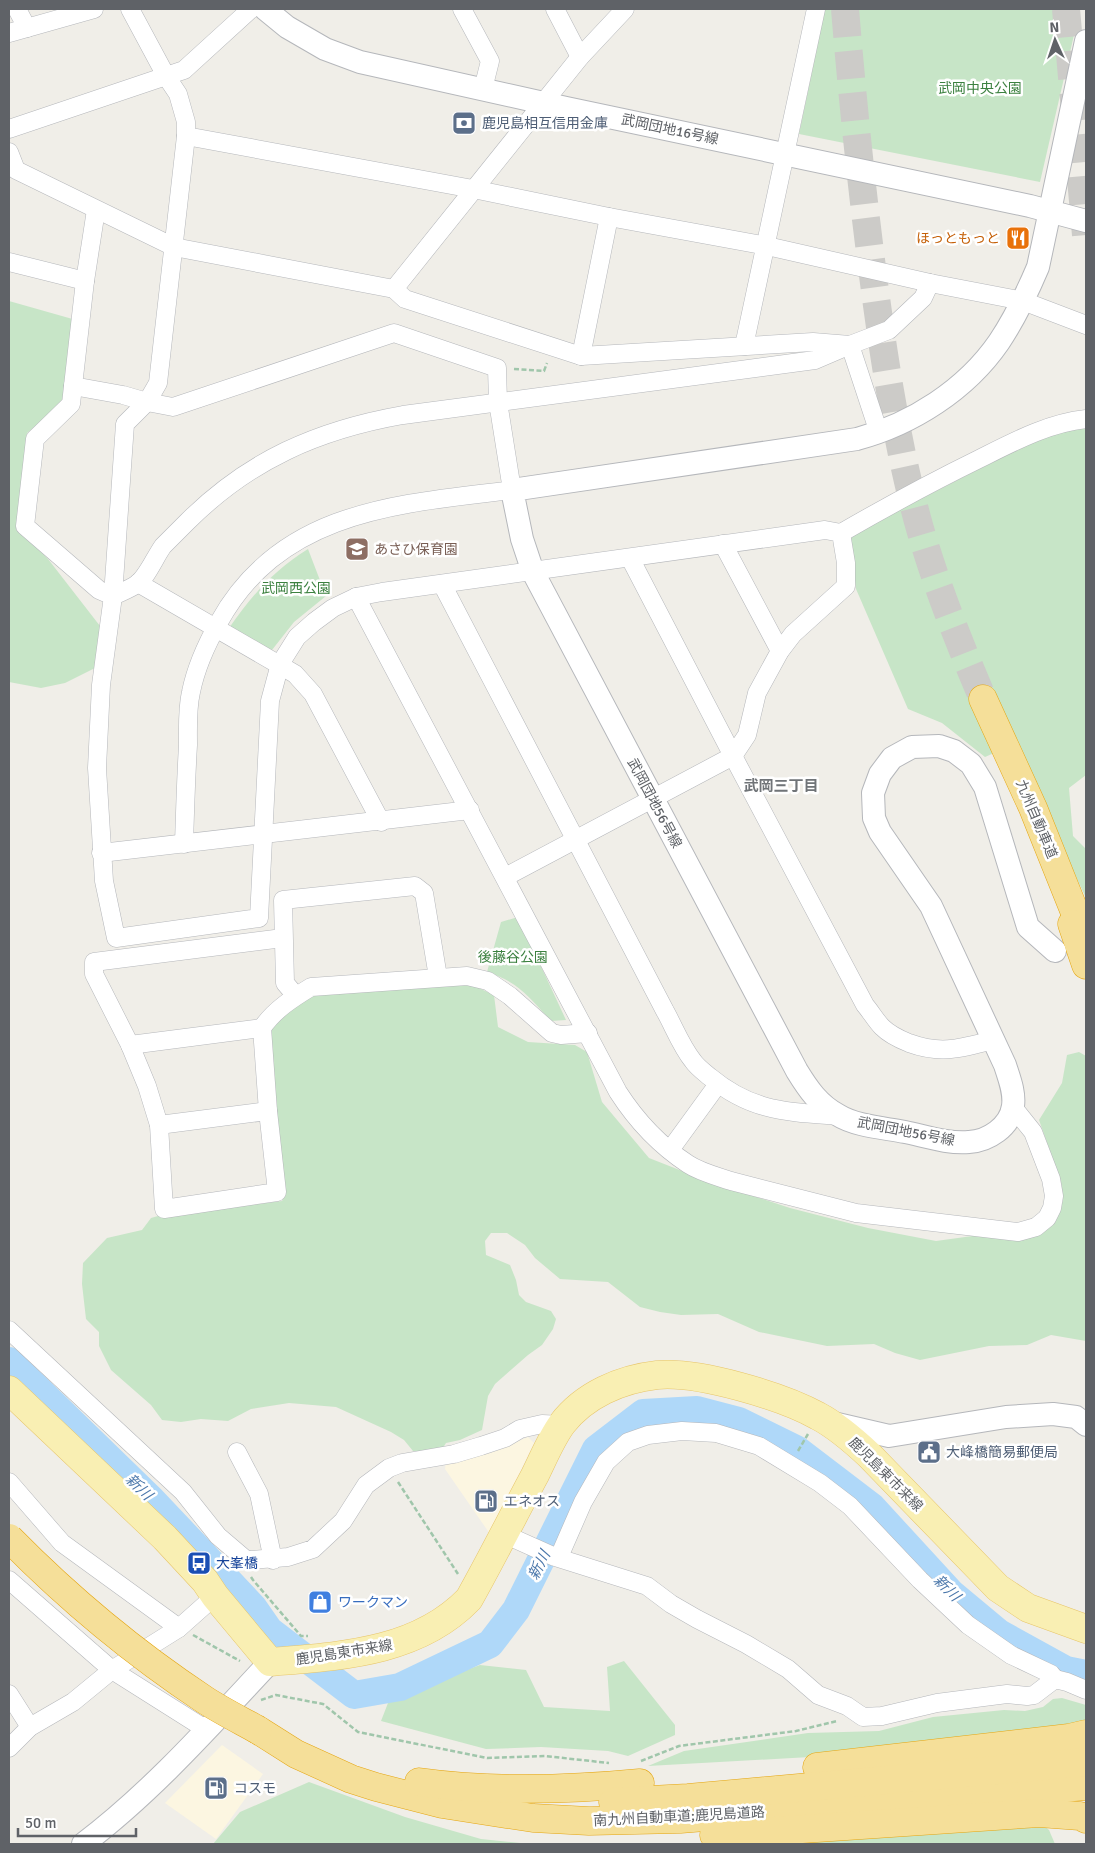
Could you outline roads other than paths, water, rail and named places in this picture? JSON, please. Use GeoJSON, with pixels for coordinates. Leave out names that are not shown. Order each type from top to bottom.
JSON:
{"type":"FeatureCollection","features":[{"type":"Feature","properties":{"kind":"highway","name":"九州自動車道"},"geometry":{"type":"LineString","coordinates":[[983,699],[1033,808],[1086,940]]}},
{"type":"Feature","properties":{"kind":"highway"},"geometry":{"type":"LineString","coordinates":[[1033,808],[1086,965]]}},
{"type":"Feature","properties":{"kind":"highway","name":"南九州自動車道;鹿児島道路"},"geometry":{"type":"LineString","coordinates":[[9,1538],[88,1613],[140,1654],[206,1700],[258,1730],[298,1750],[442,1804],[533,1818],[590,1821],[680,1819],[1086,1786]]}},
{"type":"Feature","properties":{"kind":"highway"},"geometry":{"type":"LineString","coordinates":[[382,1782],[511,1789],[621,1785],[806,1768],[1080,1738]]}},
{"type":"Feature","properties":{"kind":"highway","name":"南九州自動車道;鹿児島道路"},"geometry":{"type":"LineString","coordinates":[[382,1782],[511,1801],[614,1802],[688,1798],[1086,1762]]}},
{"type":"Feature","properties":{"kind":"highway"},"geometry":{"type":"LineString","coordinates":[[382,1782],[402,1800],[450,1815],[502,1826],[608,1838],[665,1838],[1039,1813],[1080,1816],[1086,1819]]}},
{"type":"Feature","properties":{"kind":"highway"},"geometry":{"type":"LineString","coordinates":[[1039,1813],[1086,1802]]}},
{"type":"Feature","properties":{"kind":"main road","name":"鹿児島東市来線"},"geometry":{"type":"LineString","coordinates":[[282,1661],[359,1652],[397,1644],[427,1631],[454,1614],[469,1599],[562,1425],[600,1391],[630,1380],[658,1375],[687,1376],[764,1393],[828,1422],[847,1435],[869,1455],[998,1588],[1028,1608],[1086,1629]]}},
{"type":"Feature","properties":{"kind":"main road"},"geometry":{"type":"LineString","coordinates":[[9,1390],[165,1538],[205,1581],[215,1596],[282,1661]]}},
{"type":"Feature","properties":{"kind":"street"},"geometry":{"type":"LineString","coordinates":[[17,9],[27,28]]}},
{"type":"Feature","properties":{"kind":"street"},"geometry":{"type":"LineString","coordinates":[[9,33],[94,9]]}},
{"type":"Feature","properties":{"kind":"street"},"geometry":{"type":"LineString","coordinates":[[130,9],[166,76],[178,94],[186,122],[186,136],[158,383],[147,402],[125,424],[113,596],[101,685],[98,720],[98,768],[102,853],[104,881],[116,938],[259,918],[270,700],[280,664],[298,636],[333,608],[356,597],[442,584],[825,530],[841,533],[914,491],[1025,436],[1068,421],[1086,419]]}},
{"type":"Feature","properties":{"kind":"street"},"geometry":{"type":"LineString","coordinates":[[9,129],[184,70],[251,9]]}},
{"type":"Feature","properties":{"kind":"street","name":"武岡団地16号線"},"geometry":{"type":"LineString","coordinates":[[265,9],[287,27],[325,49],[360,62],[1050,211],[1086,221]]}},
{"type":"Feature","properties":{"kind":"street"},"geometry":{"type":"LineString","coordinates":[[462,9],[490,61],[483,89]]}},
{"type":"Feature","properties":{"kind":"street"},"geometry":{"type":"LineString","coordinates":[[555,9],[580,57]]}},
{"type":"Feature","properties":{"kind":"street"},"geometry":{"type":"LineString","coordinates":[[394,289],[580,57],[625,9]]}},
{"type":"Feature","properties":{"kind":"street"},"geometry":{"type":"LineString","coordinates":[[744,346],[816,9]]}},
{"type":"Feature","properties":{"kind":"street"},"geometry":{"type":"LineString","coordinates":[[184,844],[190,694],[203,651],[239,591],[276,554],[302,538],[347,518],[423,501],[827,445],[879,433],[917,415],[950,393],[998,343],[1023,301],[1038,267],[1086,41]]}},
{"type":"Feature","properties":{"kind":"street"},"geometry":{"type":"LineString","coordinates":[[186,136],[766,246],[930,283],[1023,301],[1086,325]]}},
{"type":"Feature","properties":{"kind":"street"},"geometry":{"type":"LineString","coordinates":[[9,152],[12,174],[96,210],[174,247],[394,289],[405,299],[581,356],[813,342],[850,345]]}},
{"type":"Feature","properties":{"kind":"street"},"geometry":{"type":"LineString","coordinates":[[96,210],[85,281],[72,404],[35,439],[25,526],[99,590],[113,596]]}},
{"type":"Feature","properties":{"kind":"street"},"geometry":{"type":"LineString","coordinates":[[581,356],[609,217]]}},
{"type":"Feature","properties":{"kind":"street"},"geometry":{"type":"LineString","coordinates":[[9,262],[85,281]]}},
{"type":"Feature","properties":{"kind":"street"},"geometry":{"type":"LineString","coordinates":[[113,596],[138,583],[163,547],[212,498],[263,463],[296,445],[373,420],[814,360],[889,330],[923,298],[930,283]]}},
{"type":"Feature","properties":{"kind":"street"},"geometry":{"type":"LineString","coordinates":[[73,386],[173,407],[394,333],[497,368],[498,402],[512,490]]}},
{"type":"Feature","properties":{"kind":"street"},"geometry":{"type":"LineString","coordinates":[[850,345],[879,433]]}},
{"type":"Feature","properties":{"kind":"street","name":"武岡団地56号線"},"geometry":{"type":"LineString","coordinates":[[512,490],[522,539],[533,572],[806,1086],[819,1102],[839,1116],[875,1126],[950,1141],[970,1142],[990,1137],[1002,1129],[1013,1107]]}},
{"type":"Feature","properties":{"kind":"street"},"geometry":{"type":"LineString","coordinates":[[505,877],[733,756],[747,735],[757,693],[780,651],[793,634],[846,586],[846,563],[841,533]]}},
{"type":"Feature","properties":{"kind":"street"},"geometry":{"type":"LineString","coordinates":[[723,544],[780,651]]}},
{"type":"Feature","properties":{"kind":"street"},"geometry":{"type":"LineString","coordinates":[[630,558],[865,1005],[881,1027],[896,1038],[938,1050],[958,1049],[993,1040]]}},
{"type":"Feature","properties":{"kind":"street"},"geometry":{"type":"LineString","coordinates":[[138,583],[295,674],[313,694],[381,822]]}},
{"type":"Feature","properties":{"kind":"street"},"geometry":{"type":"LineString","coordinates":[[442,584],[693,1062],[718,1084],[746,1101],[792,1112],[839,1116]]}},
{"type":"Feature","properties":{"kind":"street"},"geometry":{"type":"LineString","coordinates":[[356,597],[618,1092],[646,1129],[688,1164],[710,1175],[849,1211],[1018,1232],[1036,1227],[1048,1218],[1054,1196],[1051,1179],[1033,1132],[1013,1107],[1011,1085],[993,1040],[931,906],[880,832],[874,818],[873,793],[880,774],[892,758],[912,747],[939,746],[954,751],[971,764],[985,787],[1028,927],[1055,951]]}},
{"type":"Feature","properties":{"kind":"street"},"geometry":{"type":"LineString","coordinates":[[102,853],[262,836],[470,810]]}},
{"type":"Feature","properties":{"kind":"street"},"geometry":{"type":"LineString","coordinates":[[296,996],[285,983],[283,900],[415,886],[424,893],[438,977]]}},
{"type":"Feature","properties":{"kind":"street"},"geometry":{"type":"LineString","coordinates":[[283,938],[94,962],[94,974],[130,1045],[147,1086],[159,1125],[164,1209],[277,1192],[268,1111],[262,1028],[268,1019],[296,996],[311,987],[467,976],[488,981],[510,996],[552,1033],[561,1035],[588,1033]]}},
{"type":"Feature","properties":{"kind":"street"},"geometry":{"type":"LineString","coordinates":[[130,1045],[262,1028]]}},
{"type":"Feature","properties":{"kind":"street"},"geometry":{"type":"LineString","coordinates":[[670,1150],[718,1084]]}},
{"type":"Feature","properties":{"kind":"street"},"geometry":{"type":"LineString","coordinates":[[159,1125],[268,1111]]}},
{"type":"Feature","properties":{"kind":"street"},"geometry":{"type":"LineString","coordinates":[[9,1330],[183,1492],[218,1536],[245,1559],[273,1560],[313,1549],[343,1521],[366,1485],[389,1468],[402,1463],[454,1454],[505,1438],[520,1429],[528,1427],[542,1424],[562,1425]]}},
{"type":"Feature","properties":{"kind":"street"},"geometry":{"type":"LineString","coordinates":[[828,1422],[889,1436],[1006,1417],[1053,1414],[1076,1417],[1086,1425]]}},
{"type":"Feature","properties":{"kind":"street"},"geometry":{"type":"LineString","coordinates":[[557,1557],[606,1462],[628,1442],[648,1435],[682,1431],[716,1433],[758,1446],[820,1483],[850,1506],[920,1580],[968,1625],[1011,1655],[1051,1674],[1055,1679],[1086,1690]]}},
{"type":"Feature","properties":{"kind":"street"},"geometry":{"type":"LineString","coordinates":[[237,1452],[259,1494],[273,1560]]}},
{"type":"Feature","properties":{"kind":"street"},"geometry":{"type":"LineString","coordinates":[[9,1482],[62,1543],[179,1628]]}},
{"type":"Feature","properties":{"kind":"street"},"geometry":{"type":"LineString","coordinates":[[504,1534],[557,1557],[646,1586],[678,1608],[746,1644],[788,1670],[818,1695],[848,1706],[863,1717],[882,1716],[937,1703],[980,1697],[1007,1694],[1027,1696],[1034,1694],[1055,1679]]}},
{"type":"Feature","properties":{"kind":"street"},"geometry":{"type":"LineString","coordinates":[[9,1580],[112,1670],[207,1730]]}},
{"type":"Feature","properties":{"kind":"street"},"geometry":{"type":"LineString","coordinates":[[9,1748],[30,1727],[73,1702],[112,1670],[179,1628],[215,1596]]}},
{"type":"Feature","properties":{"kind":"street"},"geometry":{"type":"LineString","coordinates":[[83,1844],[111,1823],[282,1661]]}},
{"type":"Feature","properties":{"kind":"street"},"geometry":{"type":"LineString","coordinates":[[9,1694],[30,1727]]}},
{"type":"Feature","properties":{"kind":"waterway","name":"新川"},"geometry":{"type":"LineString","coordinates":[[9,1361],[152,1500],[253,1607],[269,1630],[354,1695],[400,1687],[490,1644],[516,1610],[596,1449],[643,1413],[697,1410],[739,1421],[796,1449],[872,1507],[951,1593],[999,1633],[1066,1670],[1086,1674]]}},
{"type":"Feature","properties":{"kind":"tunnel"},"geometry":{"type":"LineString","coordinates":[[845,9],[871,262],[898,436],[910,491],[931,564],[983,699]]}},
{"type":"Feature","properties":{"kind":"tunnel"},"geometry":{"type":"LineString","coordinates":[[1066,9],[1086,235]]}},
{"type":"Feature","properties":{"kind":"place","name":"鹿児島相互信用金庫"},"geometry":{"type":"Point","coordinates":[464,123]}},
{"type":"Feature","properties":{"kind":"place","name":"ほっともっと"},"geometry":{"type":"Point","coordinates":[1018,238]}},
{"type":"Feature","properties":{"kind":"place","name":"あさひ保育園"},"geometry":{"type":"Point","coordinates":[357,549]}},
{"type":"Feature","properties":{"kind":"place","name":"大峰橋簡易郵便局"},"geometry":{"type":"Point","coordinates":[929,1452]}},
{"type":"Feature","properties":{"kind":"place","name":"エネオス"},"geometry":{"type":"Point","coordinates":[486,1501]}},
{"type":"Feature","properties":{"kind":"place","name":"大峯橋"},"geometry":{"type":"Point","coordinates":[199,1563]}},
{"type":"Feature","properties":{"kind":"place","name":"ワークマン"},"geometry":{"type":"Point","coordinates":[320,1602]}},
{"type":"Feature","properties":{"kind":"place","name":"コスモ"},"geometry":{"type":"Point","coordinates":[216,1788]}},
{"type":"Feature","properties":{"kind":"district","name":"武岡三丁目"},"geometry":{"type":"Point","coordinates":[781,786]}},
{"type":"Feature","properties":{"kind":"park label","name":"武岡中央公園"},"geometry":{"type":"Point","coordinates":[980,88]}},
{"type":"Feature","properties":{"kind":"park label","name":"武岡西公園"},"geometry":{"type":"Point","coordinates":[296,588]}},
{"type":"Feature","properties":{"kind":"park label","name":"後藤谷公園"},"geometry":{"type":"Point","coordinates":[513,957]}}]}
